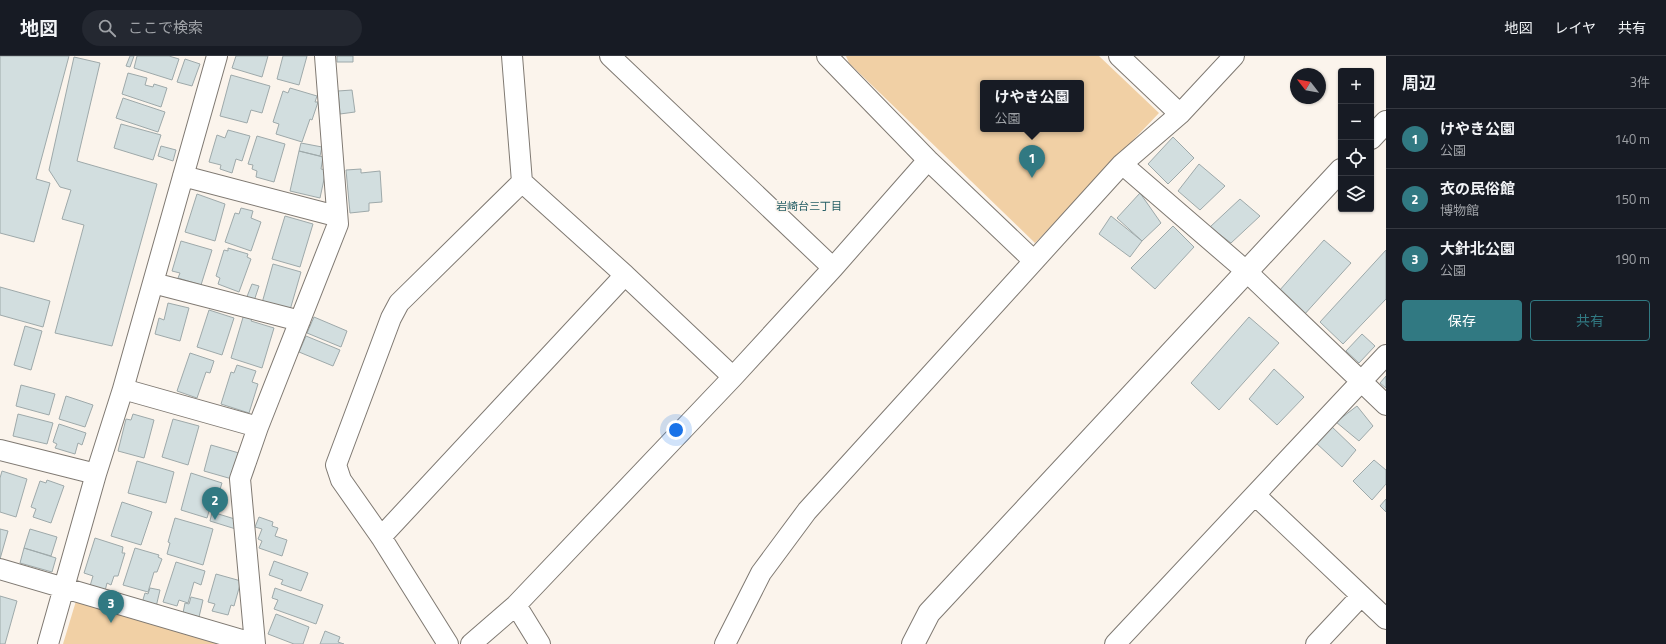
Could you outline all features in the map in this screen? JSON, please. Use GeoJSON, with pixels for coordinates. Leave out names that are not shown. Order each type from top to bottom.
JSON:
{"type":"FeatureCollection","features":[{"type":"Feature","properties":{"kind":"street"},"geometry":{"type":"LineString","coordinates":[[48,644],[96,474],[123,389],[217,56]]}},
{"type":"Feature","properties":{"kind":"street"},"geometry":{"type":"LineString","coordinates":[[0,569],[255,644],[240,479],[258,427],[338,224],[336,216],[325,56]]}},
{"type":"Feature","properties":{"kind":"street"},"geometry":{"type":"LineString","coordinates":[[512,56],[522,182],[625,275],[733,377]]}},
{"type":"Feature","properties":{"kind":"street"},"geometry":{"type":"LineString","coordinates":[[610,56],[834,268]]}},
{"type":"Feature","properties":{"kind":"street"},"geometry":{"type":"LineString","coordinates":[[1119,56],[1180,114]]}},
{"type":"Feature","properties":{"kind":"street"},"geometry":{"type":"LineString","coordinates":[[725,644],[761,573],[807,511],[1122,164],[1180,114],[1234,56]]}},
{"type":"Feature","properties":{"kind":"street"},"geometry":{"type":"LineString","coordinates":[[829,57],[928,160],[1034,261]]}},
{"type":"Feature","properties":{"kind":"street"},"geometry":{"type":"LineString","coordinates":[[1374,135],[1386,122]]}},
{"type":"Feature","properties":{"kind":"street"},"geometry":{"type":"LineString","coordinates":[[471,644],[516,605],[733,377],[834,268],[928,160]]}},
{"type":"Feature","properties":{"kind":"street"},"geometry":{"type":"LineString","coordinates":[[1122,164],[1246,272],[1386,405]]}},
{"type":"Feature","properties":{"kind":"street"},"geometry":{"type":"LineString","coordinates":[[913,644],[929,614],[1338,173]]}},
{"type":"Feature","properties":{"kind":"street"},"geometry":{"type":"LineString","coordinates":[[183,176],[336,216]]}},
{"type":"Feature","properties":{"kind":"street"},"geometry":{"type":"LineString","coordinates":[[448,644],[381,537],[341,480],[336,465],[391,318],[399,303],[522,182]]}},
{"type":"Feature","properties":{"kind":"street"},"geometry":{"type":"LineString","coordinates":[[381,537],[625,275]]}},
{"type":"Feature","properties":{"kind":"street"},"geometry":{"type":"LineString","coordinates":[[153,283],[300,321]]}},
{"type":"Feature","properties":{"kind":"street"},"geometry":{"type":"LineString","coordinates":[[1115,644],[1351,390],[1361,382],[1386,355]]}},
{"type":"Feature","properties":{"kind":"street"},"geometry":{"type":"LineString","coordinates":[[123,389],[258,427]]}},
{"type":"Feature","properties":{"kind":"street"},"geometry":{"type":"LineString","coordinates":[[0,450],[96,474]]}},
{"type":"Feature","properties":{"kind":"street"},"geometry":{"type":"LineString","coordinates":[[1255,495],[1386,619]]}},
{"type":"Feature","properties":{"kind":"street"},"geometry":{"type":"LineString","coordinates":[[1316,644],[1361,596]]}},
{"type":"Feature","properties":{"kind":"street"},"geometry":{"type":"LineString","coordinates":[[516,605],[540,644]]}},
{"type":"Feature","properties":{"kind":"shaded area"},"geometry":{"type":"Polygon","coordinates":[[[846,56],[1099,56],[1159,113],[1035,243],[849,63],[846,56]]]}},
{"type":"Feature","properties":{"kind":"shaded area"},"geometry":{"type":"Polygon","coordinates":[[[76,601],[230,644],[63,644],[76,601]]]}},
{"type":"Feature","properties":{"kind":"building"},"geometry":{"type":"Polygon","coordinates":[[[0,56],[69,56],[36,179],[50,183],[34,242],[0,233],[0,56]]]}},
{"type":"Feature","properties":{"kind":"building"},"geometry":{"type":"Polygon","coordinates":[[[130,56],[134,56],[130,67],[126,66],[130,56]]]}},
{"type":"Feature","properties":{"kind":"building"},"geometry":{"type":"Polygon","coordinates":[[[137,56],[169,56],[179,59],[172,80],[134,68],[137,56]]]}},
{"type":"Feature","properties":{"kind":"building"},"geometry":{"type":"Polygon","coordinates":[[[236,56],[268,56],[262,77],[232,68],[236,56]]]}},
{"type":"Feature","properties":{"kind":"building"},"geometry":{"type":"Polygon","coordinates":[[[283,56],[307,56],[299,85],[277,79],[283,56]]]}},
{"type":"Feature","properties":{"kind":"building"},"geometry":{"type":"Polygon","coordinates":[[[337,56],[353,56],[353,62],[337,62],[337,56]]]}},
{"type":"Feature","properties":{"kind":"building"},"geometry":{"type":"Polygon","coordinates":[[[74,57],[100,63],[77,161],[157,184],[112,346],[55,333],[84,225],[62,219],[71,190],[60,187],[49,170],[74,57]]]}},
{"type":"Feature","properties":{"kind":"building"},"geometry":{"type":"Polygon","coordinates":[[[185,59],[200,64],[192,86],[177,82],[185,59]]]}},
{"type":"Feature","properties":{"kind":"building"},"geometry":{"type":"Polygon","coordinates":[[[128,73],[147,78],[145,85],[153,87],[154,84],[167,88],[161,107],[122,94],[128,73]]]}},
{"type":"Feature","properties":{"kind":"building"},"geometry":{"type":"Polygon","coordinates":[[[231,75],[270,86],[262,113],[251,110],[247,123],[220,116],[231,75]]]}},
{"type":"Feature","properties":{"kind":"building"},"geometry":{"type":"Polygon","coordinates":[[[290,88],[317,96],[315,102],[318,102],[302,142],[276,134],[279,124],[273,122],[283,91],[288,93],[290,88]]]}},
{"type":"Feature","properties":{"kind":"building"},"geometry":{"type":"Polygon","coordinates":[[[352,90],[355,112],[340,114],[338,91],[352,90]]]}},
{"type":"Feature","properties":{"kind":"building"},"geometry":{"type":"Polygon","coordinates":[[[123,98],[165,112],[158,132],[116,118],[123,98]]]}},
{"type":"Feature","properties":{"kind":"building"},"geometry":{"type":"Polygon","coordinates":[[[121,124],[161,135],[153,160],[114,148],[121,124]]]}},
{"type":"Feature","properties":{"kind":"building"},"geometry":{"type":"Polygon","coordinates":[[[228,130],[250,136],[242,161],[236,159],[232,173],[220,169],[221,165],[209,162],[217,135],[225,138],[228,130]]]}},
{"type":"Feature","properties":{"kind":"building"},"geometry":{"type":"Polygon","coordinates":[[[257,136],[285,144],[274,182],[256,177],[257,171],[252,169],[253,165],[248,164],[257,136]]]}},
{"type":"Feature","properties":{"kind":"building"},"geometry":{"type":"Polygon","coordinates":[[[1173,137],[1194,158],[1168,184],[1148,164],[1173,137]]]}},
{"type":"Feature","properties":{"kind":"building"},"geometry":{"type":"Polygon","coordinates":[[[301,143],[322,147],[320,156],[299,151],[301,143]]]}},
{"type":"Feature","properties":{"kind":"building"},"geometry":{"type":"Polygon","coordinates":[[[161,146],[176,150],[173,161],[158,156],[161,146]]]}},
{"type":"Feature","properties":{"kind":"building"},"geometry":{"type":"Polygon","coordinates":[[[299,151],[323,157],[321,169],[326,170],[320,198],[290,191],[299,151]]]}},
{"type":"Feature","properties":{"kind":"building"},"geometry":{"type":"Polygon","coordinates":[[[1199,164],[1225,186],[1200,210],[1178,191],[1199,164]]]}},
{"type":"Feature","properties":{"kind":"building"},"geometry":{"type":"Polygon","coordinates":[[[361,169],[361,173],[380,171],[382,202],[369,203],[369,211],[350,213],[346,170],[361,169]]]}},
{"type":"Feature","properties":{"kind":"building"},"geometry":{"type":"Polygon","coordinates":[[[1140,193],[1161,223],[1142,241],[1117,218],[1140,193]]]}},
{"type":"Feature","properties":{"kind":"building"},"geometry":{"type":"Polygon","coordinates":[[[197,194],[225,204],[215,241],[185,232],[197,194]]]}},
{"type":"Feature","properties":{"kind":"building"},"geometry":{"type":"Polygon","coordinates":[[[1240,199],[1260,216],[1231,243],[1210,227],[1240,199]]]}},
{"type":"Feature","properties":{"kind":"building"},"geometry":{"type":"Polygon","coordinates":[[[241,208],[253,211],[251,218],[261,222],[251,251],[225,242],[235,213],[239,214],[241,208]]]}},
{"type":"Feature","properties":{"kind":"building"},"geometry":{"type":"Polygon","coordinates":[[[285,216],[313,224],[300,267],[272,259],[285,216]]]}},
{"type":"Feature","properties":{"kind":"building"},"geometry":{"type":"Polygon","coordinates":[[[1111,216],[1142,241],[1130,257],[1099,234],[1111,216]]]}},
{"type":"Feature","properties":{"kind":"building"},"geometry":{"type":"Polygon","coordinates":[[[1173,226],[1194,247],[1155,289],[1131,268],[1173,226]]]}},
{"type":"Feature","properties":{"kind":"building"},"geometry":{"type":"Polygon","coordinates":[[[1324,240],[1351,263],[1303,316],[1279,291],[1324,240]]]}},
{"type":"Feature","properties":{"kind":"building"},"geometry":{"type":"Polygon","coordinates":[[[181,241],[212,250],[201,285],[178,278],[180,273],[172,271],[181,241]]]}},
{"type":"Feature","properties":{"kind":"building"},"geometry":{"type":"Polygon","coordinates":[[[228,248],[248,254],[247,257],[251,259],[239,292],[218,284],[220,278],[216,276],[224,250],[228,251],[228,248]]]}},
{"type":"Feature","properties":{"kind":"building"},"geometry":{"type":"Polygon","coordinates":[[[1386,250],[1386,299],[1343,344],[1320,322],[1386,250]]]}},
{"type":"Feature","properties":{"kind":"building"},"geometry":{"type":"Polygon","coordinates":[[[273,264],[301,272],[290,310],[262,303],[273,264]]]}},
{"type":"Feature","properties":{"kind":"building"},"geometry":{"type":"Polygon","coordinates":[[[252,284],[259,286],[254,301],[246,299],[252,284]]]}},
{"type":"Feature","properties":{"kind":"building"},"geometry":{"type":"Polygon","coordinates":[[[0,287],[50,301],[43,327],[0,315],[0,287]]]}},
{"type":"Feature","properties":{"kind":"building"},"geometry":{"type":"Polygon","coordinates":[[[168,303],[189,308],[180,341],[155,334],[159,318],[164,320],[168,303]]]}},
{"type":"Feature","properties":{"kind":"building"},"geometry":{"type":"Polygon","coordinates":[[[209,310],[234,318],[222,355],[197,347],[209,310]]]}},
{"type":"Feature","properties":{"kind":"building"},"geometry":{"type":"Polygon","coordinates":[[[244,314],[253,317],[251,321],[274,328],[262,368],[231,358],[244,314]]]}},
{"type":"Feature","properties":{"kind":"building"},"geometry":{"type":"Polygon","coordinates":[[[314,317],[347,331],[341,347],[307,333],[314,317]]]}},
{"type":"Feature","properties":{"kind":"building"},"geometry":{"type":"Polygon","coordinates":[[[1249,317],[1279,343],[1219,410],[1191,383],[1249,317]]]}},
{"type":"Feature","properties":{"kind":"building"},"geometry":{"type":"Polygon","coordinates":[[[25,326],[42,331],[31,370],[14,365],[25,326]]]}},
{"type":"Feature","properties":{"kind":"building"},"geometry":{"type":"Polygon","coordinates":[[[1362,334],[1375,346],[1359,363],[1346,351],[1362,334]]]}},
{"type":"Feature","properties":{"kind":"building"},"geometry":{"type":"Polygon","coordinates":[[[306,336],[340,350],[333,366],[299,352],[306,336]]]}},
{"type":"Feature","properties":{"kind":"building"},"geometry":{"type":"Polygon","coordinates":[[[190,353],[214,361],[210,373],[206,372],[197,398],[177,391],[190,353]]]}},
{"type":"Feature","properties":{"kind":"building"},"geometry":{"type":"Polygon","coordinates":[[[237,365],[256,371],[252,382],[258,384],[249,413],[221,404],[231,372],[234,373],[237,365]]]}},
{"type":"Feature","properties":{"kind":"building"},"geometry":{"type":"Polygon","coordinates":[[[1274,369],[1304,397],[1277,425],[1249,399],[1274,369]]]}},
{"type":"Feature","properties":{"kind":"building"},"geometry":{"type":"Polygon","coordinates":[[[1386,376],[1386,388],[1380,383],[1386,376]]]}},
{"type":"Feature","properties":{"kind":"building"},"geometry":{"type":"Polygon","coordinates":[[[21,385],[55,394],[49,415],[16,406],[21,385]]]}},
{"type":"Feature","properties":{"kind":"building"},"geometry":{"type":"Polygon","coordinates":[[[66,396],[93,405],[85,427],[59,419],[66,396]]]}},
{"type":"Feature","properties":{"kind":"building"},"geometry":{"type":"Polygon","coordinates":[[[1357,406],[1373,426],[1359,441],[1336,422],[1357,406]]]}},
{"type":"Feature","properties":{"kind":"building"},"geometry":{"type":"Polygon","coordinates":[[[18,414],[53,423],[47,444],[13,436],[18,414]]]}},
{"type":"Feature","properties":{"kind":"building"},"geometry":{"type":"Polygon","coordinates":[[[133,414],[154,420],[144,458],[118,451],[126,419],[131,420],[133,414]]]}},
{"type":"Feature","properties":{"kind":"building"},"geometry":{"type":"Polygon","coordinates":[[[173,419],[199,426],[188,465],[162,457],[173,419]]]}},
{"type":"Feature","properties":{"kind":"building"},"geometry":{"type":"Polygon","coordinates":[[[59,424],[86,433],[82,445],[78,443],[75,454],[55,448],[57,444],[53,442],[59,424]]]}},
{"type":"Feature","properties":{"kind":"building"},"geometry":{"type":"Polygon","coordinates":[[[1330,425],[1356,450],[1342,467],[1315,442],[1330,425]]]}},
{"type":"Feature","properties":{"kind":"building"},"geometry":{"type":"Polygon","coordinates":[[[211,445],[239,453],[232,479],[204,471],[211,445]]]}},
{"type":"Feature","properties":{"kind":"building"},"geometry":{"type":"Polygon","coordinates":[[[1374,460],[1386,470],[1386,484],[1372,500],[1353,481],[1374,460]]]}},
{"type":"Feature","properties":{"kind":"building"},"geometry":{"type":"Polygon","coordinates":[[[137,461],[174,472],[166,503],[128,493],[137,461]]]}},
{"type":"Feature","properties":{"kind":"building"},"geometry":{"type":"Polygon","coordinates":[[[2,471],[27,479],[16,517],[0,512],[0,478],[2,471]]]}},
{"type":"Feature","properties":{"kind":"building"},"geometry":{"type":"Polygon","coordinates":[[[191,473],[222,483],[216,502],[212,501],[207,518],[181,510],[191,473]]]}},
{"type":"Feature","properties":{"kind":"building"},"geometry":{"type":"Polygon","coordinates":[[[47,480],[64,486],[51,523],[33,517],[36,509],[31,507],[40,481],[46,483],[47,480]]]}},
{"type":"Feature","properties":{"kind":"building"},"geometry":{"type":"Polygon","coordinates":[[[1386,499],[1386,512],[1380,506],[1386,499]]]}},
{"type":"Feature","properties":{"kind":"building"},"geometry":{"type":"Polygon","coordinates":[[[122,502],[152,512],[141,545],[111,536],[122,502]]]}},
{"type":"Feature","properties":{"kind":"building"},"geometry":{"type":"Polygon","coordinates":[[[212,512],[238,520],[239,530],[210,521],[212,512]]]}},
{"type":"Feature","properties":{"kind":"building"},"geometry":{"type":"Polygon","coordinates":[[[259,517],[273,522],[272,526],[278,528],[275,536],[287,540],[282,556],[259,548],[262,541],[258,539],[262,529],[255,527],[259,517]]]}},
{"type":"Feature","properties":{"kind":"building"},"geometry":{"type":"Polygon","coordinates":[[[175,518],[213,529],[203,565],[167,554],[170,543],[168,542],[175,518]]]}},
{"type":"Feature","properties":{"kind":"building"},"geometry":{"type":"Polygon","coordinates":[[[0,529],[8,531],[0,559],[0,529]]]}},
{"type":"Feature","properties":{"kind":"building"},"geometry":{"type":"Polygon","coordinates":[[[30,529],[57,537],[51,556],[24,548],[30,529]]]}},
{"type":"Feature","properties":{"kind":"building"},"geometry":{"type":"Polygon","coordinates":[[[95,538],[123,547],[122,553],[125,553],[118,576],[114,576],[111,585],[107,583],[105,591],[90,586],[93,576],[84,573],[95,538]]]}},
{"type":"Feature","properties":{"kind":"building"},"geometry":{"type":"Polygon","coordinates":[[[24,548],[56,558],[52,572],[20,563],[24,548]]]}},
{"type":"Feature","properties":{"kind":"building"},"geometry":{"type":"Polygon","coordinates":[[[135,548],[159,555],[158,557],[162,559],[157,572],[154,572],[148,592],[123,585],[135,548]]]}},
{"type":"Feature","properties":{"kind":"building"},"geometry":{"type":"Polygon","coordinates":[[[274,561],[308,573],[301,591],[281,584],[283,580],[269,575],[274,561]]]}},
{"type":"Feature","properties":{"kind":"building"},"geometry":{"type":"Polygon","coordinates":[[[176,562],[205,571],[201,585],[194,582],[188,603],[179,600],[177,606],[163,602],[176,562]]]}},
{"type":"Feature","properties":{"kind":"building"},"geometry":{"type":"Polygon","coordinates":[[[216,574],[241,581],[234,606],[231,605],[228,615],[212,611],[215,604],[208,602],[216,574]]]}},
{"type":"Feature","properties":{"kind":"building"},"geometry":{"type":"Polygon","coordinates":[[[150,588],[160,590],[156,607],[142,603],[145,593],[148,594],[150,588]]]}},
{"type":"Feature","properties":{"kind":"building"},"geometry":{"type":"Polygon","coordinates":[[[275,588],[323,605],[316,624],[274,609],[278,600],[272,598],[275,588]]]}},
{"type":"Feature","properties":{"kind":"building"},"geometry":{"type":"Polygon","coordinates":[[[0,596],[17,601],[5,644],[0,644],[0,596]]]}},
{"type":"Feature","properties":{"kind":"building"},"geometry":{"type":"Polygon","coordinates":[[[191,597],[203,600],[199,617],[183,613],[185,603],[189,604],[191,597]]]}},
{"type":"Feature","properties":{"kind":"building"},"geometry":{"type":"Polygon","coordinates":[[[276,614],[309,627],[303,644],[294,644],[268,634],[276,614]]]}},
{"type":"Feature","properties":{"kind":"building"},"geometry":{"type":"Polygon","coordinates":[[[325,631],[340,637],[338,642],[344,644],[320,644],[325,631]]]}},
{"type":"Feature","properties":{"kind":"place","name":"けやき公園"},"geometry":{"type":"Point","coordinates":[1032,178]}},
{"type":"Feature","properties":{"kind":"place","name":"衣の民俗館"},"geometry":{"type":"Point","coordinates":[215,520]}},
{"type":"Feature","properties":{"kind":"place","name":"大針北公園"},"geometry":{"type":"Point","coordinates":[111,623]}},
{"type":"Feature","properties":{"kind":"district","name":"岩崎台三丁目"},"geometry":{"type":"Point","coordinates":[809,206]}}]}
